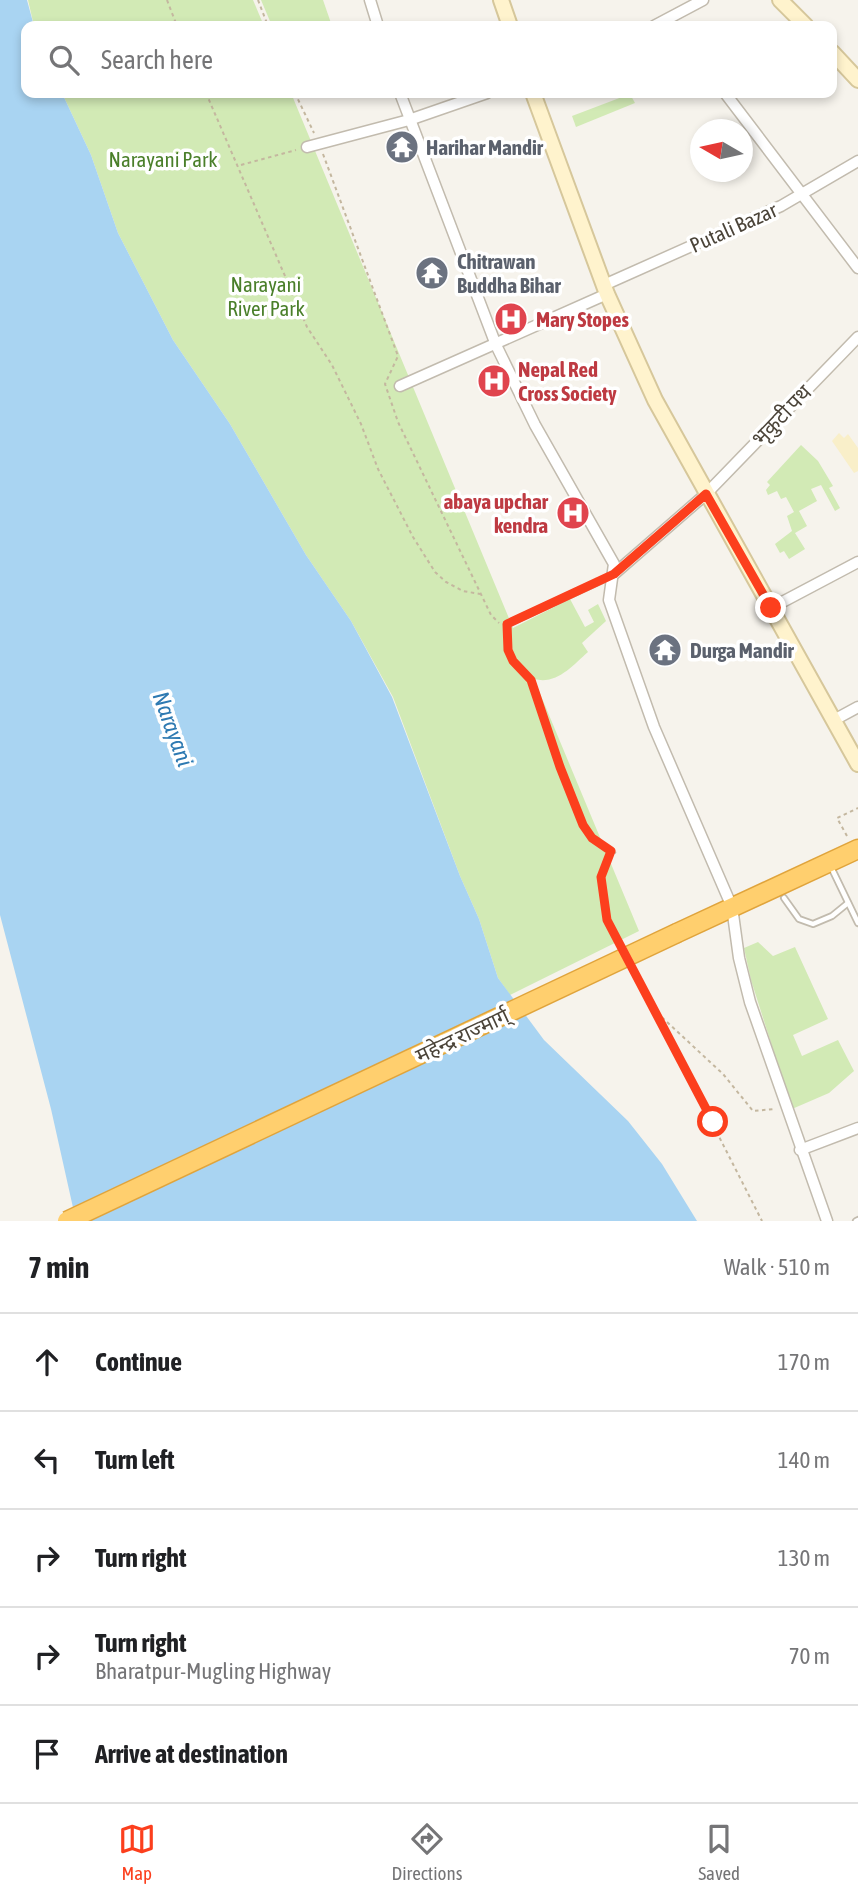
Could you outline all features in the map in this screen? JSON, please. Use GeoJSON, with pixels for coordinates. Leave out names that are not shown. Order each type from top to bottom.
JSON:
{"type":"FeatureCollection","features":[{"type":"Feature","properties":{"kind":"highway","name":"महेन्द्र राज्मार्ग्"},"geometry":{"type":"LineString","coordinates":[[67,1221],[857,850]]}},
{"type":"Feature","properties":{"kind":"main road"},"geometry":{"type":"LineString","coordinates":[[501,0],[508,21]]}},
{"type":"Feature","properties":{"kind":"main road"},"geometry":{"type":"LineString","coordinates":[[780,0],[801,21]]}},
{"type":"Feature","properties":{"kind":"main road"},"geometry":{"type":"LineString","coordinates":[[837,57],[858,80]]}},
{"type":"Feature","properties":{"kind":"main road"},"geometry":{"type":"LineString","coordinates":[[535,98],[606,289],[655,400],[858,764]]}},
{"type":"Feature","properties":{"kind":"street"},"geometry":{"type":"LineString","coordinates":[[370,0],[376,21]]}},
{"type":"Feature","properties":{"kind":"street"},"geometry":{"type":"LineString","coordinates":[[673,21],[703,0]]}},
{"type":"Feature","properties":{"kind":"street"},"geometry":{"type":"LineString","coordinates":[[402,98],[496,345],[535,425],[614,564],[609,600],[638,683],[732,907],[739,958],[750,1002],[827,1221]]}},
{"type":"Feature","properties":{"kind":"street"},"geometry":{"type":"LineString","coordinates":[[307,147],[409,120],[473,98]]}},
{"type":"Feature","properties":{"kind":"street"},"geometry":{"type":"LineString","coordinates":[[729,98],[858,268]]}},
{"type":"Feature","properties":{"kind":"street","name":"Putali Bazar"},"geometry":{"type":"LineString","coordinates":[[400,386],[496,345],[606,289],[781,206],[858,161]]}},
{"type":"Feature","properties":{"kind":"street","name":"भृकुटी पथ"},"geometry":{"type":"LineString","coordinates":[[614,574],[706,494],[858,337]]}},
{"type":"Feature","properties":{"kind":"street"},"geometry":{"type":"LineString","coordinates":[[771,608],[858,562]]}},
{"type":"Feature","properties":{"kind":"street"},"geometry":{"type":"LineString","coordinates":[[834,720],[858,708]]}},
{"type":"Feature","properties":{"kind":"street"},"geometry":{"type":"LineString","coordinates":[[800,1150],[858,1128]]}},
{"type":"Feature","properties":{"kind":"lane"},"geometry":{"type":"LineString","coordinates":[[507,624],[614,574]]}},
{"type":"Feature","properties":{"kind":"lane"},"geometry":{"type":"LineString","coordinates":[[829,863],[858,923]]}},
{"type":"Feature","properties":{"kind":"lane"},"geometry":{"type":"LineString","coordinates":[[784,898],[799,919],[813,924],[832,916],[848,903]]}},
{"type":"Feature","properties":{"kind":"path"},"geometry":{"type":"LineString","coordinates":[[167,0],[175,21]]}},
{"type":"Feature","properties":{"kind":"path"},"geometry":{"type":"LineString","coordinates":[[258,0],[266,21]]}},
{"type":"Feature","properties":{"kind":"path"},"geometry":{"type":"LineString","coordinates":[[208,98],[240,166],[307,327],[332,365],[361,424],[378,470],[413,537],[435,572],[446,582],[463,592],[481,594]]}},
{"type":"Feature","properties":{"kind":"path"},"geometry":{"type":"LineString","coordinates":[[297,98],[319,144],[398,356],[385,384],[398,422],[491,615],[501,624],[507,624],[508,650],[513,661],[531,680],[583,825],[592,838],[616,853]]}},
{"type":"Feature","properties":{"kind":"path"},"geometry":{"type":"LineString","coordinates":[[240,166],[307,147]]}},
{"type":"Feature","properties":{"kind":"path"},"geometry":{"type":"LineString","coordinates":[[857,850],[838,818],[858,808]]}},
{"type":"Feature","properties":{"kind":"path"},"geometry":{"type":"LineString","coordinates":[[611,851],[601,877],[607,920],[619,942]]}},
{"type":"Feature","properties":{"kind":"path"},"geometry":{"type":"LineString","coordinates":[[630,964],[762,1221]]}},
{"type":"Feature","properties":{"kind":"path"},"geometry":{"type":"LineString","coordinates":[[653,1009],[716,1067],[753,1111],[786,1107]]}},
{"type":"Feature","properties":{"kind":"green space"},"geometry":{"type":"Polygon","coordinates":[[[28,0],[253,0],[262,21],[33,21],[28,0]]]}},
{"type":"Feature","properties":{"kind":"green space"},"geometry":{"type":"Polygon","coordinates":[[[261,0],[323,0],[330,21],[270,21],[261,0]]]}},
{"type":"Feature","properties":{"kind":"green space","name":"Narayani River Park"},"geometry":{"type":"Polygon","coordinates":[[[64,98],[293,98],[513,628],[570,599],[585,627],[594,622],[588,610],[598,604],[606,621],[582,643],[588,652],[570,668],[557,677],[534,679],[639,931],[510,995],[498,978],[479,919],[460,876],[393,697],[351,621],[306,555],[230,424],[173,340],[118,233],[91,155],[64,98]]]}},
{"type":"Feature","properties":{"kind":"green space"},"geometry":{"type":"Polygon","coordinates":[[[619,98],[632,98],[635,103],[576,127],[572,116],[619,98]]]}},
{"type":"Feature","properties":{"kind":"green space"},"geometry":{"type":"Polygon","coordinates":[[[801,445],[818,461],[833,486],[829,488],[840,508],[835,511],[821,485],[811,489],[817,501],[799,511],[807,526],[795,533],[805,549],[789,559],[784,551],[780,553],[775,544],[792,531],[787,516],[794,512],[786,497],[781,499],[777,491],[768,495],[766,490],[770,485],[767,482],[801,445]]]}},
{"type":"Feature","properties":{"kind":"green space"},"geometry":{"type":"Polygon","coordinates":[[[758,942],[773,956],[795,947],[828,1019],[793,1035],[802,1056],[838,1040],[854,1071],[829,1093],[792,1109],[751,980],[744,948],[758,942]]]}},
{"type":"Feature","properties":{"kind":"sand"},"geometry":{"type":"Polygon","coordinates":[[[839,433],[844,438],[848,434],[858,448],[858,471],[854,473],[832,441],[839,433]]]}},
{"type":"Feature","properties":{"kind":"water","name":"Narayani"},"geometry":{"type":"Polygon","coordinates":[[[0,0],[27,0],[33,21],[21,21],[21,98],[64,98],[91,155],[118,233],[173,340],[230,424],[306,555],[351,621],[392,697],[479,919],[498,978],[544,1040],[628,1121],[662,1164],[697,1221],[76,1221],[51,1109],[0,915],[0,0]]]}},
{"type":"Feature","properties":{"kind":"place","name":"Harihar Mandir"},"geometry":{"type":"Point","coordinates":[402,147]}},
{"type":"Feature","properties":{"kind":"place","name":"Chitrawan Buddha Bihar"},"geometry":{"type":"Point","coordinates":[432,273]}},
{"type":"Feature","properties":{"kind":"place","name":"Mary Stopes"},"geometry":{"type":"Point","coordinates":[511,319]}},
{"type":"Feature","properties":{"kind":"place","name":"Nepal Red Cross Society"},"geometry":{"type":"Point","coordinates":[494,381]}},
{"type":"Feature","properties":{"kind":"place","name":"abaya upchar kendra"},"geometry":{"type":"Point","coordinates":[573,513]}},
{"type":"Feature","properties":{"kind":"place","name":"Durga Mandir"},"geometry":{"type":"Point","coordinates":[665,650]}},
{"type":"Feature","properties":{"kind":"route"},"geometry":{"type":"LineString","coordinates":[[713,1122],[607,920],[601,877],[611,851],[598,844],[583,825],[531,680],[513,661],[505,638],[507,624],[614,574],[706,494],[771,608]]}},
{"type":"Feature","properties":{"kind":"park label","name":"Narayani Park"},"geometry":{"type":"Point","coordinates":[163,159]}}]}
